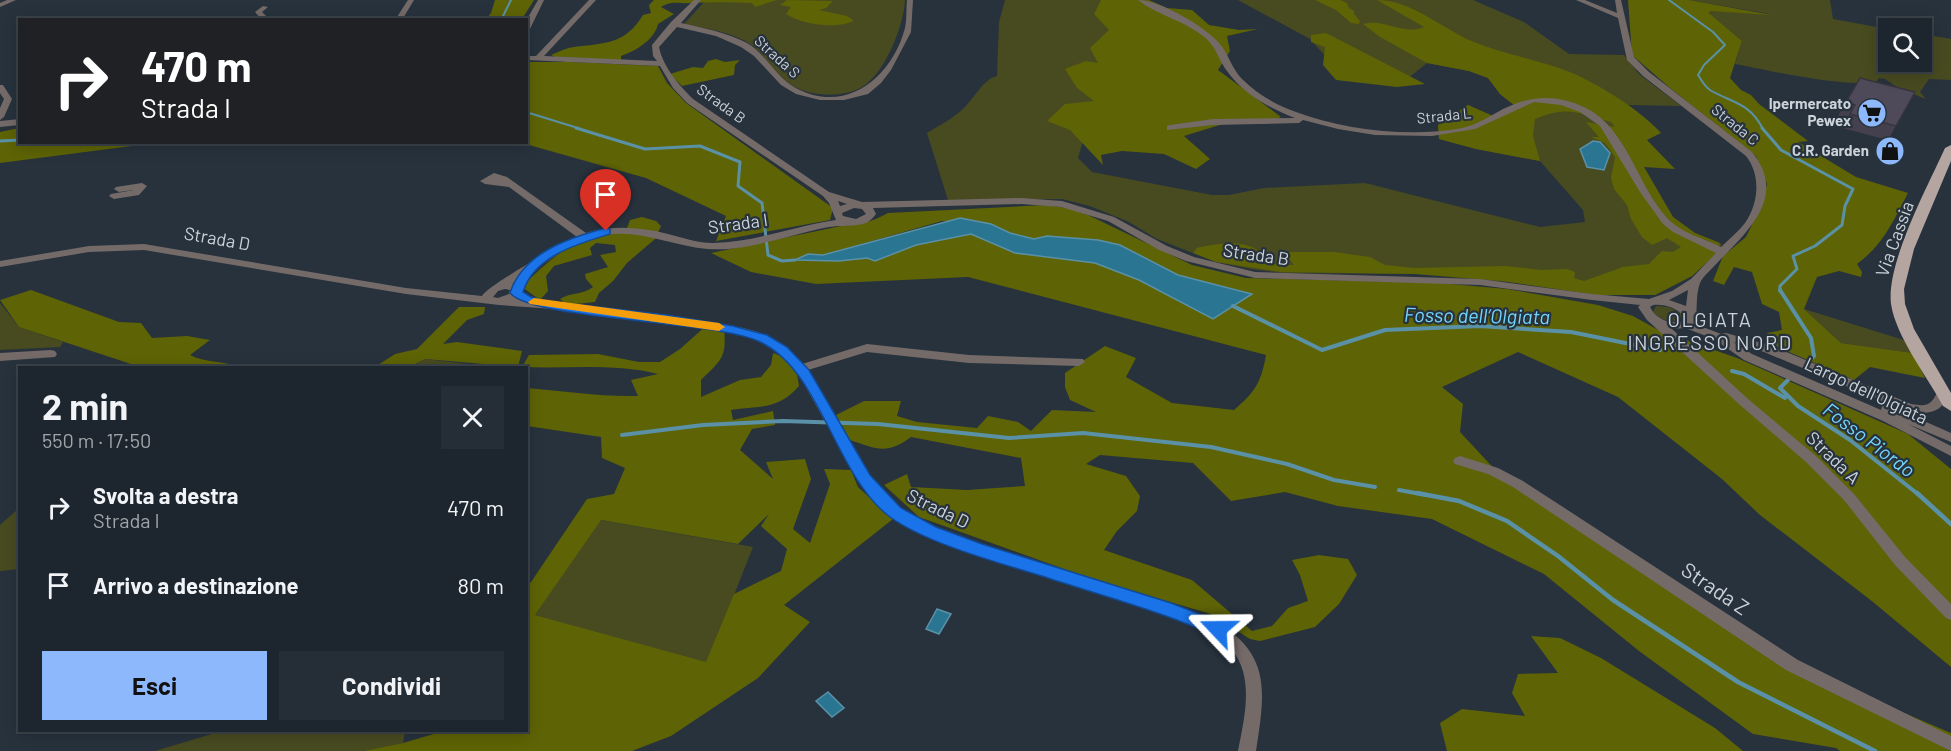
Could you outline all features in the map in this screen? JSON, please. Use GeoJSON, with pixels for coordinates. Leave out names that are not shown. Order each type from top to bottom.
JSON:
{"type":"FeatureCollection","features":[{"type":"Feature","properties":{"kind":"main road","name":"Via Cassia"},"geometry":{"type":"LineString","coordinates":[[1949,158],[1906,256],[1897,295],[1905,323],[1951,406]]}},
{"type":"Feature","properties":{"kind":"street"},"geometry":{"type":"LineString","coordinates":[[0,5],[13,0]]}},
{"type":"Feature","properties":{"kind":"street"},"geometry":{"type":"LineString","coordinates":[[399,18],[411,0]]}},
{"type":"Feature","properties":{"kind":"street"},"geometry":{"type":"LineString","coordinates":[[528,24],[541,0]]}},
{"type":"Feature","properties":{"kind":"street"},"geometry":{"type":"LineString","coordinates":[[530,56],[593,0]]}},
{"type":"Feature","properties":{"kind":"street"},"geometry":{"type":"LineString","coordinates":[[530,56],[661,63],[655,47],[698,0]]}},
{"type":"Feature","properties":{"kind":"street","name":"Strada S"},"geometry":{"type":"LineString","coordinates":[[674,24],[723,36],[746,45],[759,55],[782,82],[796,91],[817,98],[839,98],[857,94],[875,84],[907,32],[910,0]]}},
{"type":"Feature","properties":{"kind":"street","name":"Strada L"},"geometry":{"type":"LineString","coordinates":[[1140,0],[1189,23],[1214,41],[1219,46],[1232,73],[1251,91],[1287,112],[1318,122],[1384,132],[1443,133],[1483,125],[1529,101],[1549,101],[1572,106],[1593,115],[1604,125],[1666,222],[1723,252]]}},
{"type":"Feature","properties":{"kind":"street"},"geometry":{"type":"LineString","coordinates":[[1579,0],[1622,17]]}},
{"type":"Feature","properties":{"kind":"street","name":"Strada C"},"geometry":{"type":"LineString","coordinates":[[1618,0],[1628,54],[1632,60],[1651,78],[1744,149],[1759,168],[1762,186],[1750,222],[1723,252],[1695,281],[1676,293],[1652,302]]}},
{"type":"Feature","properties":{"kind":"street"},"geometry":{"type":"LineString","coordinates":[[265,8],[258,12],[265,18]]}},
{"type":"Feature","properties":{"kind":"street","name":"Strada B"},"geometry":{"type":"LineString","coordinates":[[661,63],[676,86],[698,107],[826,195],[834,202],[839,218],[846,222],[857,222],[927,204]]}},
{"type":"Feature","properties":{"kind":"street"},"geometry":{"type":"LineString","coordinates":[[0,87],[8,99],[0,117]]}},
{"type":"Feature","properties":{"kind":"street"},"geometry":{"type":"LineString","coordinates":[[1170,129],[1213,122],[1251,120],[1318,122]]}},
{"type":"Feature","properties":{"kind":"street"},"geometry":{"type":"LineString","coordinates":[[0,124],[18,122]]}},
{"type":"Feature","properties":{"kind":"street"},"geometry":{"type":"LineString","coordinates":[[512,184],[584,237]]}},
{"type":"Feature","properties":{"kind":"street","name":"Strada B"},"geometry":{"type":"LineString","coordinates":[[826,195],[861,205],[1036,201],[1074,206],[1111,219],[1177,254],[1245,274],[1480,282],[1678,306],[1685,325]]}},
{"type":"Feature","properties":{"kind":"street"},"geometry":{"type":"LineString","coordinates":[[838,212],[845,207],[861,205],[869,208],[870,217]]}},
{"type":"Feature","properties":{"kind":"street","name":"Strada I"},"geometry":{"type":"LineString","coordinates":[[820,226],[838,212]]}},
{"type":"Feature","properties":{"kind":"street","name":"Strada I"},"geometry":{"type":"LineString","coordinates":[[497,288],[529,270],[546,256],[584,237],[612,230],[632,229],[708,246],[846,222]]}},
{"type":"Feature","properties":{"kind":"street","name":"Strada D"},"geometry":{"type":"LineString","coordinates":[[0,264],[89,249],[144,247],[426,294],[545,304],[667,319],[744,332],[777,346],[800,368],[864,478],[895,512],[912,522],[1000,557],[1203,621],[1232,639],[1240,647],[1251,666],[1255,685],[1247,751]]}},
{"type":"Feature","properties":{"kind":"street","name":"Strada I"},"geometry":{"type":"LineString","coordinates":[[517,292],[529,270]]}},
{"type":"Feature","properties":{"kind":"street"},"geometry":{"type":"LineString","coordinates":[[1685,325],[1695,281]]}},
{"type":"Feature","properties":{"kind":"street","name":"Strada D"},"geometry":{"type":"LineString","coordinates":[[426,294],[464,294],[513,287],[526,300],[545,304]]}},
{"type":"Feature","properties":{"kind":"street"},"geometry":{"type":"LineString","coordinates":[[497,288],[487,295],[488,299],[497,301],[517,292]]}},
{"type":"Feature","properties":{"kind":"street","name":"Strada B"},"geometry":{"type":"LineString","coordinates":[[1592,297],[1654,319]]}},
{"type":"Feature","properties":{"kind":"street"},"geometry":{"type":"LineString","coordinates":[[1652,302],[1644,307],[1654,319]]}},
{"type":"Feature","properties":{"kind":"street","name":"Strada A"},"geometry":{"type":"LineString","coordinates":[[1654,319],[1685,325],[1744,402],[1811,459],[1849,497],[1900,561],[1951,614]]}},
{"type":"Feature","properties":{"kind":"street","name":"Largo dell'Olgiata"},"geometry":{"type":"LineString","coordinates":[[1685,325],[1737,343],[1951,438]]}},
{"type":"Feature","properties":{"kind":"street","name":"Largo dell'Olgiata"},"geometry":{"type":"LineString","coordinates":[[1737,343],[1768,349],[1908,408],[1924,410],[1934,407],[1942,401],[1943,392]]}},
{"type":"Feature","properties":{"kind":"street","name":"Largo dell'Olgiata"},"geometry":{"type":"LineString","coordinates":[[1737,343],[1753,359],[1887,418],[1951,452]]}},
{"type":"Feature","properties":{"kind":"street"},"geometry":{"type":"LineString","coordinates":[[800,368],[849,351],[867,348],[969,359],[1079,362]]}},
{"type":"Feature","properties":{"kind":"street"},"geometry":{"type":"LineString","coordinates":[[0,357],[51,354]]}},
{"type":"Feature","properties":{"kind":"street","name":"Strada Z"},"geometry":{"type":"LineString","coordinates":[[1460,461],[1493,471],[1518,484],[1792,665],[1951,744]]}},
{"type":"Feature","properties":{"kind":"green space"},"geometry":{"type":"Polygon","coordinates":[[[706,0],[905,0],[893,46],[873,78],[858,89],[830,95],[811,93],[787,82],[756,49],[741,39],[684,24],[706,0]]]}},
{"type":"Feature","properties":{"kind":"green space"},"geometry":{"type":"Polygon","coordinates":[[[1005,0],[1112,0],[1116,28],[1078,158],[1092,172],[1212,195],[1229,195],[1264,188],[1365,183],[1540,227],[1585,222],[1583,210],[1540,161],[1476,149],[1439,139],[1438,125],[1468,105],[1493,116],[1519,109],[1500,94],[1488,78],[1469,71],[1427,63],[1406,80],[1344,77],[1310,39],[1238,0],[1473,0],[1524,22],[1569,54],[1624,55],[1639,74],[1681,106],[1628,105],[1638,122],[1644,167],[1673,217],[1695,233],[1722,244],[1716,254],[1692,276],[1655,295],[1416,274],[1283,273],[1251,269],[1216,262],[1157,239],[1129,222],[1090,206],[1062,199],[948,200],[927,133],[959,113],[987,81],[997,76],[999,22],[1005,0]]]}},
{"type":"Feature","properties":{"kind":"green space"},"geometry":{"type":"Polygon","coordinates":[[[1689,0],[1830,0],[1833,19],[1878,27],[1878,72],[1932,72],[1932,36],[1951,39],[1951,80],[1929,79],[1920,92],[1926,99],[1900,89],[1885,79],[1879,78],[1877,81],[1864,83],[1828,81],[1735,64],[1742,41],[1709,13],[1710,10],[1770,14],[1689,0]]]}},
{"type":"Feature","properties":{"kind":"green space"},"geometry":{"type":"Polygon","coordinates":[[[0,303],[19,327],[63,342],[60,347],[0,350],[0,303]]]}},
{"type":"Feature","properties":{"kind":"green space"},"geometry":{"type":"Polygon","coordinates":[[[1656,306],[1668,307],[1681,313],[1682,318],[1675,321],[1663,319],[1653,312],[1656,306]]]}},
{"type":"Feature","properties":{"kind":"green space"},"geometry":{"type":"Polygon","coordinates":[[[1804,309],[1907,341],[1913,353],[1841,343],[1804,309]]]}},
{"type":"Feature","properties":{"kind":"green space"},"geometry":{"type":"Polygon","coordinates":[[[425,359],[484,366],[413,366],[425,359]]]}},
{"type":"Feature","properties":{"kind":"green space"},"geometry":{"type":"Polygon","coordinates":[[[18,509],[18,569],[0,571],[0,525],[18,509]]]}},
{"type":"Feature","properties":{"kind":"green space"},"geometry":{"type":"Polygon","coordinates":[[[600,520],[753,547],[707,663],[535,615],[600,520]]]}},
{"type":"Feature","properties":{"kind":"green space"},"geometry":{"type":"Polygon","coordinates":[[[219,732],[405,732],[403,743],[363,751],[155,751],[219,732]]]}},
{"type":"Feature","properties":{"kind":"shaded area"},"geometry":{"type":"Polygon","coordinates":[[[495,0],[534,0],[523,18],[487,18],[495,0]]]}},
{"type":"Feature","properties":{"kind":"shaded area"},"geometry":{"type":"Polygon","coordinates":[[[654,0],[777,0],[755,7],[752,3],[669,4],[661,7],[674,14],[658,24],[653,35],[644,44],[621,56],[621,60],[571,62],[658,66],[667,83],[686,103],[833,208],[830,220],[716,241],[726,216],[646,178],[529,145],[528,62],[566,62],[551,55],[568,48],[613,41],[629,32],[643,15],[651,13],[649,5],[654,0]]]}},
{"type":"Feature","properties":{"kind":"shaded area"},"geometry":{"type":"Polygon","coordinates":[[[787,0],[833,1],[826,8],[819,10],[847,16],[854,21],[838,25],[820,25],[801,21],[786,14],[791,7],[780,5],[787,0]]]}},
{"type":"Feature","properties":{"kind":"shaded area"},"geometry":{"type":"Polygon","coordinates":[[[1101,0],[1149,0],[1167,8],[1192,10],[1209,25],[1239,30],[1258,29],[1227,36],[1230,51],[1218,70],[1281,117],[1265,124],[1223,124],[1184,136],[1210,159],[1196,169],[1164,154],[1122,151],[1101,155],[1103,165],[1070,130],[1047,121],[1065,104],[1094,101],[1077,88],[1065,69],[1086,61],[1098,63],[1090,48],[1109,30],[1094,14],[1101,0]]]}},
{"type":"Feature","properties":{"kind":"shaded area"},"geometry":{"type":"Polygon","coordinates":[[[1315,0],[1340,0],[1347,3],[1360,21],[1359,24],[1351,23],[1336,10],[1315,0]]]}},
{"type":"Feature","properties":{"kind":"shaded area"},"geometry":{"type":"Polygon","coordinates":[[[1377,0],[1401,4],[1413,9],[1481,45],[1570,72],[1630,107],[1661,133],[1647,140],[1675,169],[1644,167],[1673,217],[1695,233],[1720,243],[1716,254],[1692,276],[1655,295],[1596,295],[1502,281],[1416,274],[1281,272],[1216,262],[1193,253],[1197,248],[1235,243],[1250,247],[1258,251],[1266,261],[1278,264],[1294,265],[1283,252],[1334,252],[1370,257],[1385,265],[1414,268],[1505,266],[1541,270],[1567,269],[1575,272],[1574,278],[1584,281],[1623,267],[1649,264],[1662,251],[1673,252],[1681,247],[1667,238],[1652,245],[1642,237],[1631,219],[1627,205],[1614,189],[1611,178],[1615,157],[1605,143],[1591,137],[1599,137],[1586,122],[1615,127],[1611,122],[1565,111],[1535,119],[1533,136],[1540,161],[1476,149],[1439,139],[1438,125],[1468,105],[1493,116],[1519,109],[1500,94],[1488,78],[1469,71],[1427,63],[1380,37],[1363,24],[1379,23],[1409,29],[1424,27],[1377,0]]]}},
{"type":"Feature","properties":{"kind":"shaded area"},"geometry":{"type":"Polygon","coordinates":[[[1628,0],[1689,0],[1772,15],[1710,11],[1709,13],[1742,41],[1730,78],[1741,90],[1751,95],[1759,104],[1808,141],[1798,142],[1856,177],[1908,193],[1881,240],[1857,264],[1862,272],[1861,277],[1839,271],[1817,277],[1804,309],[1841,343],[1913,353],[1925,378],[1870,367],[1854,380],[1773,345],[1767,333],[1782,330],[1779,312],[1762,304],[1752,272],[1734,267],[1724,285],[1713,281],[1723,256],[1746,237],[1762,204],[1767,184],[1756,156],[1632,55],[1628,0]]]}},
{"type":"Feature","properties":{"kind":"shaded area"},"geometry":{"type":"Polygon","coordinates":[[[1326,33],[1425,84],[1397,87],[1336,80],[1323,65],[1325,47],[1311,42],[1311,35],[1326,33]]]}},
{"type":"Feature","properties":{"kind":"shaded area"},"geometry":{"type":"Polygon","coordinates":[[[716,59],[725,62],[740,60],[735,65],[734,75],[682,86],[670,74],[693,67],[703,68],[708,61],[716,59]]]}},
{"type":"Feature","properties":{"kind":"shaded area"},"geometry":{"type":"Polygon","coordinates":[[[18,128],[18,144],[147,144],[0,163],[0,132],[18,128]]]}},
{"type":"Feature","properties":{"kind":"shaded area"},"geometry":{"type":"Polygon","coordinates":[[[1045,205],[1068,208],[1088,215],[1192,265],[1246,278],[1439,283],[1507,289],[1598,305],[1633,316],[1660,331],[1737,358],[1908,434],[1951,469],[1951,667],[1873,602],[1760,515],[1722,479],[1618,397],[1518,352],[1442,387],[1463,404],[1460,432],[1499,474],[1792,665],[1951,733],[1951,751],[1840,751],[1836,748],[1753,734],[1639,651],[1544,574],[1432,519],[1338,506],[1285,492],[1231,501],[1193,463],[1100,455],[1086,464],[1126,476],[1140,496],[1137,511],[1117,531],[1104,550],[1192,580],[1252,631],[1272,626],[1288,608],[1308,601],[1300,575],[1292,560],[1319,555],[1348,559],[1357,575],[1339,604],[1315,627],[1260,641],[1250,639],[1211,614],[1092,579],[919,517],[884,485],[907,474],[911,487],[967,490],[1025,486],[1021,458],[911,437],[895,446],[874,448],[850,440],[836,415],[864,401],[901,401],[897,416],[917,422],[977,428],[988,416],[1018,422],[1031,431],[1052,410],[1096,412],[1070,400],[1065,387],[1065,373],[1105,346],[1136,358],[1126,377],[1172,403],[1234,410],[1256,386],[1266,355],[968,277],[816,284],[751,272],[711,253],[860,224],[888,213],[1045,205]],[[942,221],[823,255],[808,254],[797,260],[839,261],[867,258],[875,261],[916,245],[971,234],[1015,253],[1095,263],[1139,280],[1213,318],[1252,294],[1178,275],[1120,245],[1098,240],[1047,236],[1034,239],[1010,233],[991,224],[942,221]]]}},
{"type":"Feature","properties":{"kind":"shaded area"},"geometry":{"type":"Polygon","coordinates":[[[642,217],[656,221],[661,226],[655,239],[627,263],[613,281],[599,293],[595,302],[567,305],[560,299],[593,287],[585,274],[608,267],[600,255],[616,252],[615,245],[596,243],[590,248],[592,255],[554,266],[546,276],[548,291],[540,300],[522,287],[545,265],[569,247],[597,234],[627,228],[630,220],[642,217]]]}},
{"type":"Feature","properties":{"kind":"shaded area"},"geometry":{"type":"Polygon","coordinates":[[[31,290],[119,322],[141,323],[152,338],[187,336],[210,340],[190,355],[234,366],[137,366],[19,327],[0,300],[31,290]]]}},
{"type":"Feature","properties":{"kind":"shaded area"},"geometry":{"type":"Polygon","coordinates":[[[459,307],[485,307],[484,314],[467,320],[443,344],[457,342],[522,351],[518,366],[425,359],[412,366],[377,366],[395,354],[417,349],[459,307]]]}},
{"type":"Feature","properties":{"kind":"shaded area"},"geometry":{"type":"Polygon","coordinates":[[[707,325],[724,328],[721,358],[701,380],[701,397],[740,380],[761,377],[771,365],[773,353],[785,358],[795,369],[799,386],[791,394],[768,406],[731,410],[733,420],[773,411],[775,425],[752,429],[740,450],[773,479],[766,462],[805,459],[811,479],[793,529],[810,543],[830,484],[824,469],[851,470],[858,487],[893,519],[784,605],[810,622],[758,678],[671,736],[632,751],[363,751],[441,732],[528,732],[528,587],[587,499],[614,494],[625,468],[602,458],[601,437],[528,426],[528,388],[596,395],[638,396],[631,380],[658,374],[607,367],[523,366],[529,355],[598,354],[639,362],[660,362],[680,349],[707,325]],[[769,514],[738,544],[601,520],[535,615],[706,662],[734,594],[781,571],[787,549],[761,526],[769,514]]]}},
{"type":"Feature","properties":{"kind":"shaded area"},"geometry":{"type":"Polygon","coordinates":[[[1531,636],[1560,638],[1601,658],[1715,728],[1743,751],[1447,751],[1440,723],[1462,709],[1525,716],[1512,693],[1518,674],[1558,673],[1531,636]]]}},
{"type":"Feature","properties":{"kind":"water"},"geometry":{"type":"Polygon","coordinates":[[[1593,141],[1600,142],[1610,153],[1604,170],[1587,167],[1580,149],[1593,141]]]}},
{"type":"Feature","properties":{"kind":"water"},"geometry":{"type":"Polygon","coordinates":[[[960,218],[991,224],[1010,233],[1034,239],[1047,236],[1098,240],[1120,245],[1178,275],[1252,294],[1213,319],[1139,280],[1095,263],[1015,253],[971,234],[916,245],[875,261],[867,258],[839,261],[795,260],[808,254],[823,255],[960,218]]]}},
{"type":"Feature","properties":{"kind":"water"},"geometry":{"type":"Polygon","coordinates":[[[937,609],[951,614],[939,634],[926,629],[937,609]]]}},
{"type":"Feature","properties":{"kind":"water"},"geometry":{"type":"Polygon","coordinates":[[[828,692],[844,708],[832,717],[816,701],[828,692]]]}},
{"type":"Feature","properties":{"kind":"building"},"geometry":{"type":"Polygon","coordinates":[[[1860,78],[1915,92],[1896,126],[1850,114],[1855,105],[1846,102],[1860,78]]]}},
{"type":"Feature","properties":{"kind":"waterway","name":"Fosso dell’Olgiata"},"geometry":{"type":"LineString","coordinates":[[502,18],[511,0]]}},
{"type":"Feature","properties":{"kind":"waterway","name":"Fosso Piordo"},"geometry":{"type":"LineString","coordinates":[[1669,0],[1713,32],[1725,45],[1704,65],[1698,75],[1703,83],[1710,90],[1746,108],[1763,129]]}},
{"type":"Feature","properties":{"kind":"waterway","name":"Fosso dell’Olgiata"},"geometry":{"type":"LineString","coordinates":[[528,113],[581,129]]}},
{"type":"Feature","properties":{"kind":"waterway","name":"Fosso dell’Olgiata"},"geometry":{"type":"LineString","coordinates":[[576,128],[645,149],[700,146],[740,162],[738,186],[762,203],[768,255],[782,261],[795,260]]}},
{"type":"Feature","properties":{"kind":"waterway","name":"Fosso Piordo"},"geometry":{"type":"LineString","coordinates":[[1762,128],[1781,150],[1853,189],[1845,206],[1842,225],[1815,246],[1793,256],[1797,269],[1780,286],[1780,290]]}},
{"type":"Feature","properties":{"kind":"waterway"},"geometry":{"type":"LineString","coordinates":[[0,141],[18,140]]}},
{"type":"Feature","properties":{"kind":"waterway","name":"Fosso Piordo"},"geometry":{"type":"LineString","coordinates":[[1780,290],[1811,338],[1814,356],[1809,361]]}},
{"type":"Feature","properties":{"kind":"waterway","name":"Fosso dell’Olgiata"},"geometry":{"type":"LineString","coordinates":[[1233,306],[1322,350],[1385,330],[1480,326],[1571,332],[1660,350]]}},
{"type":"Feature","properties":{"kind":"waterway","name":"Fosso dell’Olgiata"},"geometry":{"type":"LineString","coordinates":[[1732,371],[1744,374],[1785,398]]}},
{"type":"Feature","properties":{"kind":"waterway","name":"Fosso Piordo"},"geometry":{"type":"LineString","coordinates":[[1788,380],[1780,388],[1798,406],[1850,440],[1919,495]]}},
{"type":"Feature","properties":{"kind":"waterway"},"geometry":{"type":"LineString","coordinates":[[622,435],[703,425],[783,421],[878,424],[1009,438],[1083,433],[1211,447],[1287,464],[1334,480],[1375,487]]}},
{"type":"Feature","properties":{"kind":"waterway"},"geometry":{"type":"LineString","coordinates":[[1399,490],[1426,495]]}},
{"type":"Feature","properties":{"kind":"waterway"},"geometry":{"type":"LineString","coordinates":[[1417,493],[1459,501],[1507,521],[1558,556],[1613,600],[1738,682],[1875,751]]}},
{"type":"Feature","properties":{"kind":"waterway","name":"Fosso Piordo"},"geometry":{"type":"LineString","coordinates":[[1917,493],[1951,524]]}},
{"type":"Feature","properties":{"kind":"slow traffic"},"geometry":{"type":"LineString","coordinates":[[534,302],[719,327]]}},
{"type":"Feature","properties":{"kind":"place","name":"Ipermercato Pewex"},"geometry":{"type":"Point","coordinates":[1872,113]}},
{"type":"Feature","properties":{"kind":"place","name":"C.R. Garden"},"geometry":{"type":"Point","coordinates":[1890,151]}},
{"type":"Feature","properties":{"kind":"district","name":"OLGIATA INGRESSO NORD"},"geometry":{"type":"Point","coordinates":[1710,332]}},
{"type":"Feature","properties":{"kind":"route"},"geometry":{"type":"LineString","coordinates":[[606,231],[567,244],[546,256],[529,270],[516,293],[526,300],[545,304],[667,319],[744,332],[763,338],[782,350],[804,373],[864,478],[895,512],[930,531],[976,549],[1171,610],[1218,629]]}}]}
